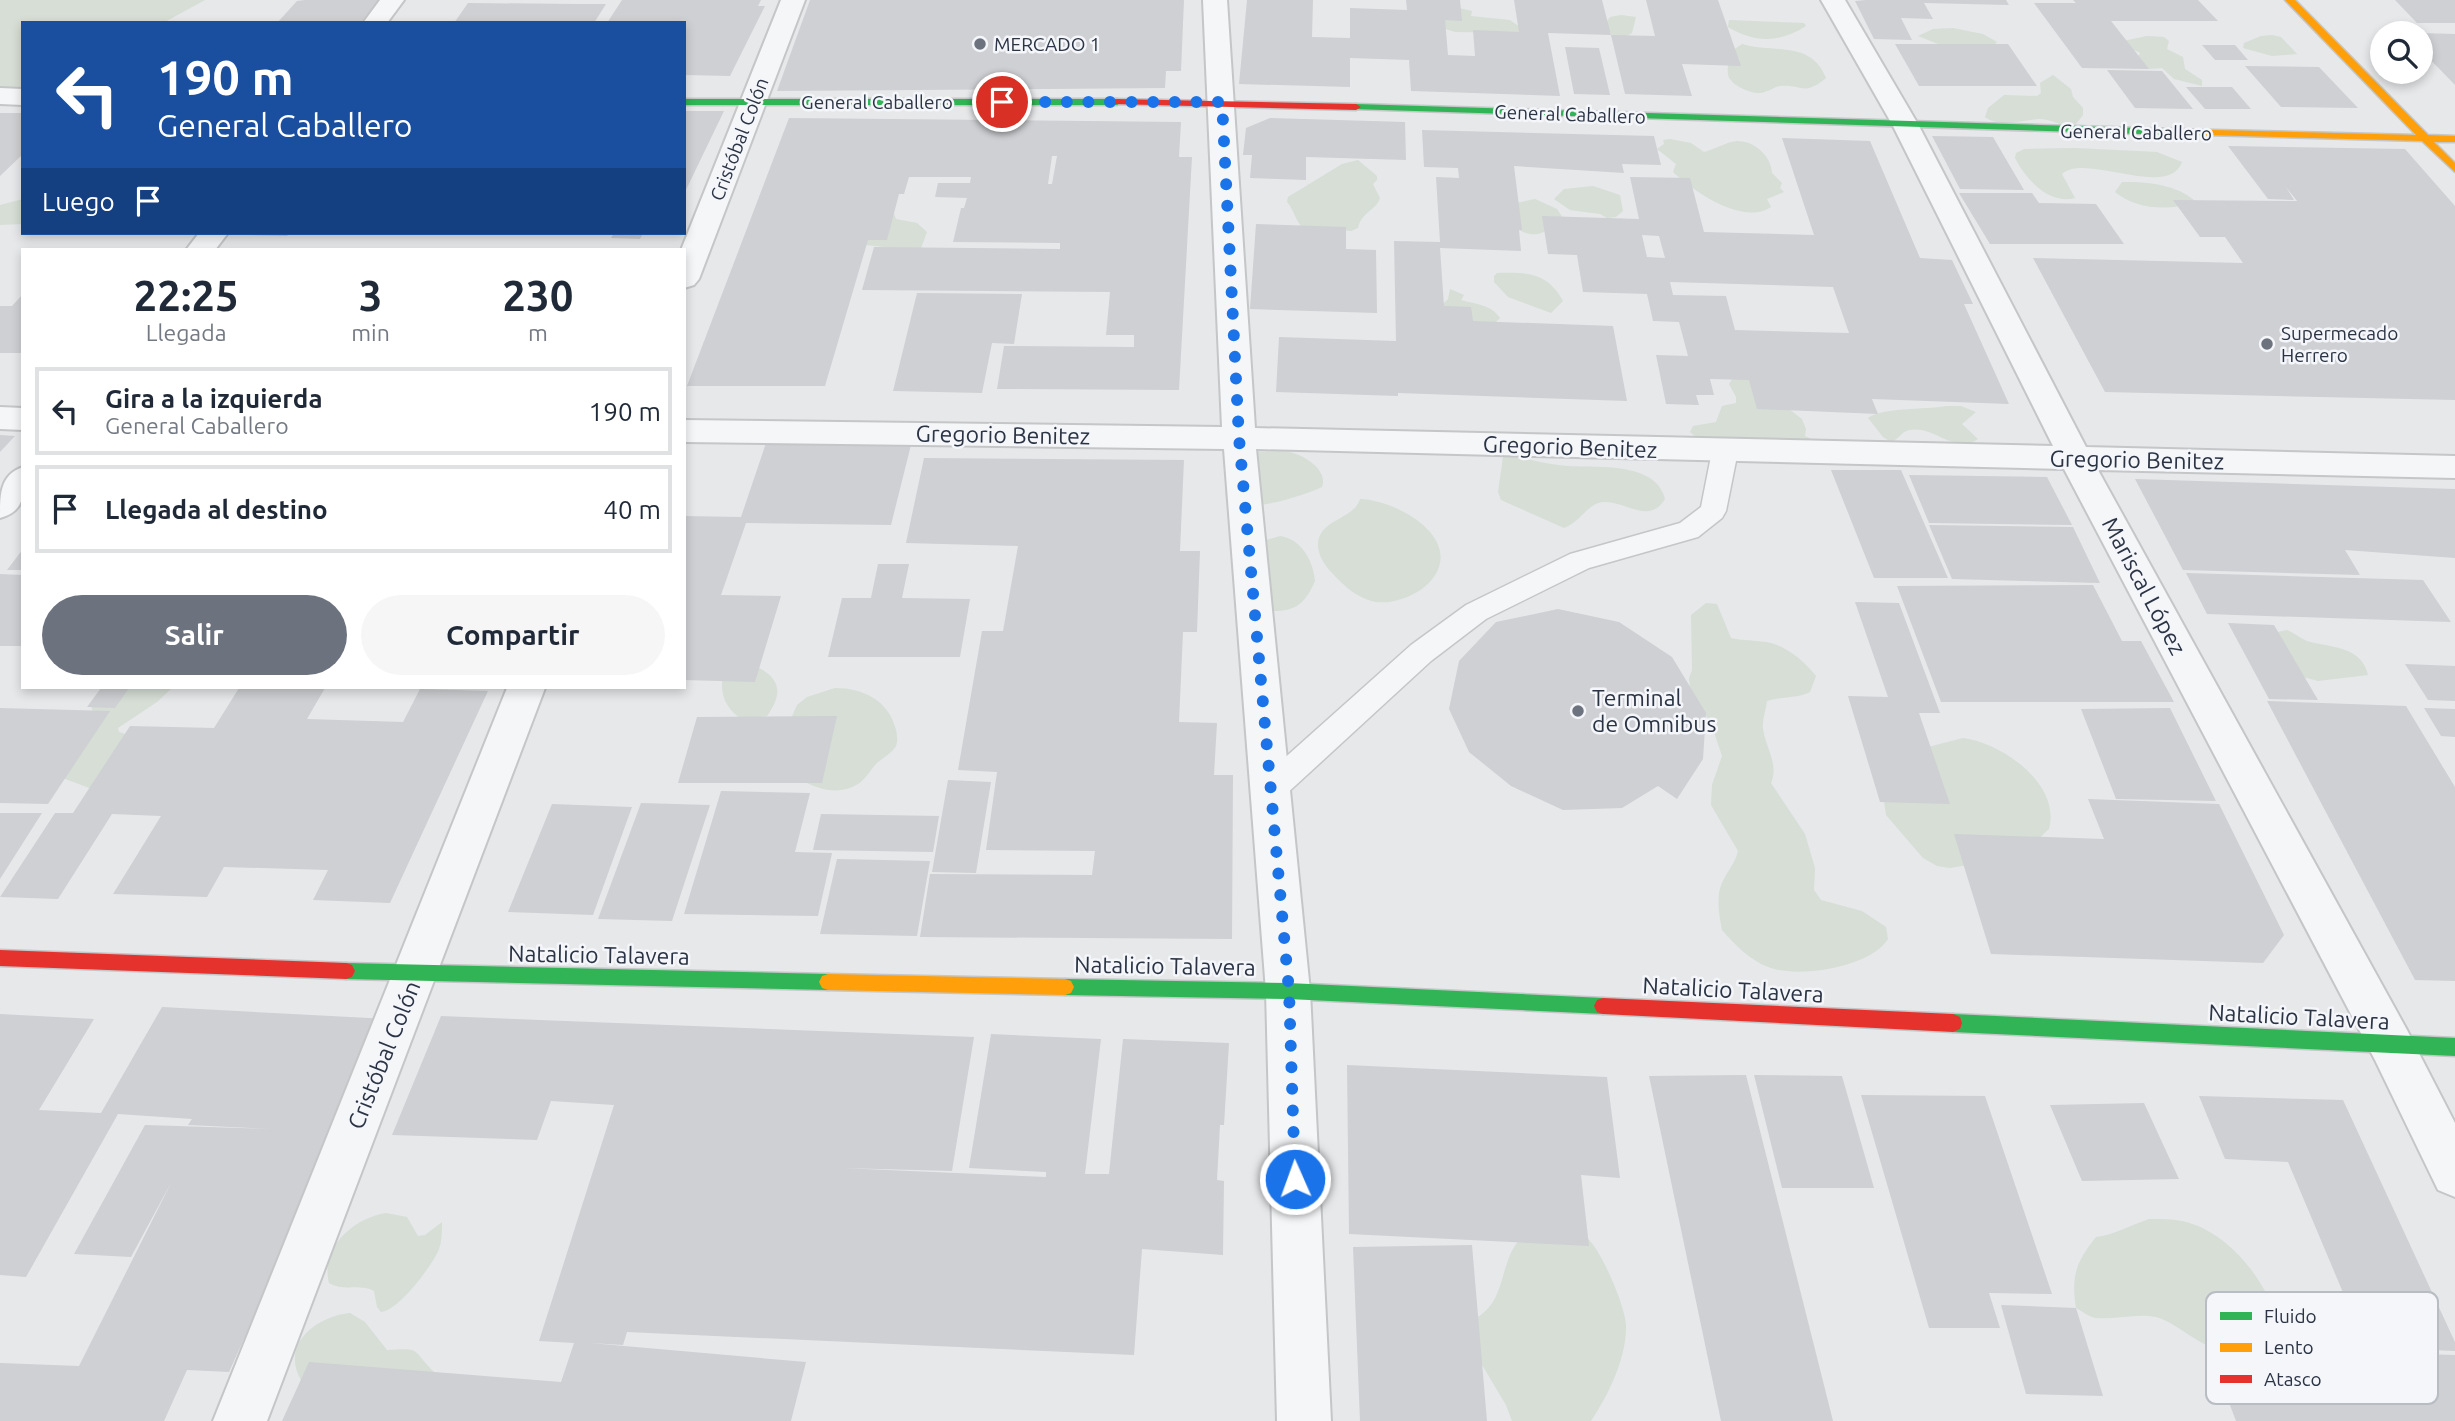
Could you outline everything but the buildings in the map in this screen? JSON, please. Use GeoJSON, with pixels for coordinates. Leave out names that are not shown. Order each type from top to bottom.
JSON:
{"type":"FeatureCollection","features":[{"type":"Feature","properties":{"kind":"street"},"geometry":{"type":"LineString","coordinates":[[376,21],[392,0]]}},
{"type":"Feature","properties":{"kind":"street","name":"Cristóbal Colón"},"geometry":{"type":"LineString","coordinates":[[686,274],[793,0]]}},
{"type":"Feature","properties":{"kind":"street"},"geometry":{"type":"LineString","coordinates":[[1215,0],[1239,438],[1289,991],[1304,1421]]}},
{"type":"Feature","properties":{"kind":"street","name":"Mariscal López"},"geometry":{"type":"LineString","coordinates":[[1833,0],[1906,126],[2075,458],[2391,1045],[2455,1173]]}},
{"type":"Feature","properties":{"kind":"street"},"geometry":{"type":"LineString","coordinates":[[2290,0],[2455,169]]}},
{"type":"Feature","properties":{"kind":"street"},"geometry":{"type":"LineString","coordinates":[[0,96],[21,97]]}},
{"type":"Feature","properties":{"kind":"street","name":"General Caballero"},"geometry":{"type":"LineString","coordinates":[[686,102],[1222,102],[1906,126],[2455,139]]}},
{"type":"Feature","properties":{"kind":"street"},"geometry":{"type":"LineString","coordinates":[[0,418],[21,419]]}},
{"type":"Feature","properties":{"kind":"street","name":"Gregorio Benitez"},"geometry":{"type":"LineString","coordinates":[[686,431],[1239,438],[2455,467]]}},
{"type":"Feature","properties":{"kind":"street"},"geometry":{"type":"LineString","coordinates":[[0,506],[21,480]]}},
{"type":"Feature","properties":{"kind":"street","name":"Cristóbal Colón"},"geometry":{"type":"LineString","coordinates":[[240,1421],[526,689]]}},
{"type":"Feature","properties":{"kind":"street","name":"Natalicio Talavera"},"geometry":{"type":"LineString","coordinates":[[0,958],[416,974],[1289,991],[2455,1047]]}},
{"type":"Feature","properties":{"kind":"lane"},"geometry":{"type":"LineString","coordinates":[[1272,788],[1421,653],[1476,611],[1580,561],[1689,530],[1713,511],[1725,451]]}},
{"type":"Feature","properties":{"kind":"shaded area"},"geometry":{"type":"Polygon","coordinates":[[[0,0],[205,0],[167,21],[21,21],[21,89],[0,89],[0,0]]]}},
{"type":"Feature","properties":{"kind":"shaded area"},"geometry":{"type":"Polygon","coordinates":[[[1459,8],[1472,11],[1471,16],[1510,20],[1524,30],[1520,33],[1455,32],[1436,26],[1459,8]]]}},
{"type":"Feature","properties":{"kind":"shaded area"},"geometry":{"type":"Polygon","coordinates":[[[1610,17],[1636,17],[1632,33],[1622,39],[1612,36],[1606,23],[1610,17]]]}},
{"type":"Feature","properties":{"kind":"shaded area"},"geometry":{"type":"Polygon","coordinates":[[[1729,20],[1804,23],[1806,26],[1787,36],[1767,39],[1748,36],[1728,27],[1729,20]]]}},
{"type":"Feature","properties":{"kind":"shaded area"},"geometry":{"type":"Polygon","coordinates":[[[1953,28],[1983,34],[1997,42],[1994,45],[1938,44],[1918,36],[1933,29],[1953,28]]]}},
{"type":"Feature","properties":{"kind":"shaded area"},"geometry":{"type":"Polygon","coordinates":[[[2272,35],[2281,37],[2297,54],[2272,56],[2243,48],[2244,43],[2272,35]]]}},
{"type":"Feature","properties":{"kind":"shaded area"},"geometry":{"type":"Polygon","coordinates":[[[2147,36],[2164,37],[2169,41],[2167,49],[2183,57],[2185,69],[2202,80],[2202,86],[2174,79],[2162,68],[2149,69],[2134,59],[2139,52],[2123,47],[2123,41],[2147,36]]]}},
{"type":"Feature","properties":{"kind":"shaded area"},"geometry":{"type":"Polygon","coordinates":[[[1742,44],[1801,53],[1819,66],[1826,78],[1807,88],[1780,86],[1759,93],[1746,90],[1732,82],[1728,72],[1729,53],[1742,44]]]}},
{"type":"Feature","properties":{"kind":"shaded area"},"geometry":{"type":"Polygon","coordinates":[[[2053,75],[2071,89],[2073,97],[2083,108],[2083,115],[2076,124],[2039,119],[2004,123],[1985,117],[1988,108],[2004,95],[2037,96],[2041,93],[2040,83],[2053,75]]]}},
{"type":"Feature","properties":{"kind":"shaded area"},"geometry":{"type":"Polygon","coordinates":[[[1663,140],[1691,143],[1704,152],[1737,141],[1750,144],[1765,155],[1772,173],[1782,183],[1780,188],[1784,192],[1767,199],[1771,207],[1760,212],[1747,212],[1719,204],[1673,172],[1676,164],[1657,149],[1664,144],[1663,140]]]}},
{"type":"Feature","properties":{"kind":"shaded area"},"geometry":{"type":"Polygon","coordinates":[[[2075,148],[2157,152],[2182,162],[2174,173],[2161,177],[2088,168],[2073,169],[2062,174],[2075,198],[2065,199],[2056,198],[2039,188],[2025,174],[2015,158],[2016,153],[2024,149],[2075,148]]]}},
{"type":"Feature","properties":{"kind":"shaded area"},"geometry":{"type":"Polygon","coordinates":[[[1358,160],[1377,176],[1373,184],[1380,198],[1358,228],[1351,231],[1301,226],[1287,202],[1288,197],[1342,164],[1358,160]]]}},
{"type":"Feature","properties":{"kind":"shaded area"},"geometry":{"type":"Polygon","coordinates":[[[2122,182],[2171,188],[2196,202],[2165,208],[2143,205],[2115,192],[2122,182]]]}},
{"type":"Feature","properties":{"kind":"shaded area"},"geometry":{"type":"Polygon","coordinates":[[[1593,186],[1620,195],[1623,211],[1616,217],[1607,218],[1600,214],[1570,210],[1554,199],[1564,189],[1593,186]]]}},
{"type":"Feature","properties":{"kind":"shaded area"},"geometry":{"type":"Polygon","coordinates":[[[1535,199],[1557,209],[1563,218],[1539,234],[1520,231],[1512,226],[1516,203],[1535,199]]]}},
{"type":"Feature","properties":{"kind":"shaded area"},"geometry":{"type":"Polygon","coordinates":[[[21,200],[21,224],[0,225],[0,205],[21,200]]]}},
{"type":"Feature","properties":{"kind":"shaded area"},"geometry":{"type":"Polygon","coordinates":[[[892,208],[896,219],[917,223],[927,232],[920,251],[866,245],[861,238],[892,208]]]}},
{"type":"Feature","properties":{"kind":"shaded area"},"geometry":{"type":"Polygon","coordinates":[[[1497,273],[1536,276],[1551,285],[1563,301],[1551,313],[1508,297],[1494,282],[1497,273]]]}},
{"type":"Feature","properties":{"kind":"shaded area"},"geometry":{"type":"Polygon","coordinates":[[[1450,289],[1464,295],[1461,300],[1488,308],[1500,318],[1495,323],[1443,324],[1443,304],[1448,299],[1450,289]]]}},
{"type":"Feature","properties":{"kind":"shaded area"},"geometry":{"type":"Polygon","coordinates":[[[1738,370],[1802,419],[1806,429],[1805,436],[1820,443],[1697,438],[1690,432],[1693,426],[1716,422],[1722,406],[1736,403],[1729,384],[1738,370]]]}},
{"type":"Feature","properties":{"kind":"shaded area"},"geometry":{"type":"Polygon","coordinates":[[[1961,406],[1976,412],[1962,424],[1978,439],[1961,444],[1927,432],[1909,430],[1891,442],[1883,437],[1868,418],[1894,410],[1961,406]]]}},
{"type":"Feature","properties":{"kind":"shaded area"},"geometry":{"type":"Polygon","coordinates":[[[1280,451],[1299,455],[1315,466],[1322,476],[1322,487],[1289,499],[1259,505],[1235,505],[1228,501],[1227,483],[1234,468],[1244,457],[1250,453],[1280,451]]]}},
{"type":"Feature","properties":{"kind":"shaded area"},"geometry":{"type":"Polygon","coordinates":[[[1514,456],[1554,465],[1609,467],[1638,472],[1659,487],[1665,499],[1659,507],[1644,511],[1612,503],[1598,503],[1564,528],[1501,500],[1498,492],[1503,457],[1514,456]]]}},
{"type":"Feature","properties":{"kind":"shaded area"},"geometry":{"type":"Polygon","coordinates":[[[1360,499],[1372,500],[1399,510],[1425,527],[1434,538],[1440,550],[1440,563],[1437,572],[1424,588],[1395,601],[1376,602],[1346,587],[1330,571],[1319,550],[1320,536],[1330,524],[1357,506],[1360,499]]]}},
{"type":"Feature","properties":{"kind":"shaded area"},"geometry":{"type":"Polygon","coordinates":[[[1280,536],[1294,541],[1305,552],[1315,581],[1307,596],[1297,606],[1267,611],[1263,541],[1280,536]]]}},
{"type":"Feature","properties":{"kind":"shaded area"},"geometry":{"type":"Polygon","coordinates":[[[1706,603],[1717,604],[1731,638],[1778,645],[1796,656],[1816,676],[1810,692],[1767,701],[1763,729],[1774,769],[1771,783],[1805,834],[1815,868],[1814,890],[1821,900],[1862,911],[1886,927],[1888,939],[1866,957],[1815,971],[1781,970],[1755,960],[1722,930],[1720,888],[1738,851],[1711,805],[1712,785],[1722,756],[1712,726],[1690,687],[1689,678],[1692,670],[1691,615],[1706,603]]]}},
{"type":"Feature","properties":{"kind":"shaded area"},"geometry":{"type":"Polygon","coordinates":[[[2287,630],[2307,641],[2352,653],[2359,658],[2368,675],[2318,681],[2296,675],[2273,633],[2287,630]]]}},
{"type":"Feature","properties":{"kind":"shaded area"},"geometry":{"type":"Polygon","coordinates":[[[750,664],[773,678],[776,698],[767,716],[742,719],[728,706],[723,694],[722,680],[724,673],[750,664]]]}},
{"type":"Feature","properties":{"kind":"shaded area"},"geometry":{"type":"Polygon","coordinates":[[[835,688],[856,690],[874,698],[893,720],[897,740],[894,749],[876,764],[861,782],[847,789],[835,790],[813,786],[774,757],[797,705],[807,697],[835,688]]]}},
{"type":"Feature","properties":{"kind":"shaded area"},"geometry":{"type":"Polygon","coordinates":[[[105,689],[171,689],[157,702],[118,728],[119,732],[128,735],[92,789],[60,777],[93,713],[91,705],[105,689]]]}},
{"type":"Feature","properties":{"kind":"shaded area"},"geometry":{"type":"Polygon","coordinates":[[[1963,738],[1995,748],[2011,757],[2025,768],[2046,796],[2050,812],[2049,829],[2020,856],[1950,868],[1937,866],[1923,858],[1886,815],[1881,781],[1928,747],[1963,738]]]}},
{"type":"Feature","properties":{"kind":"shaded area"},"geometry":{"type":"Polygon","coordinates":[[[386,1213],[407,1217],[418,1236],[425,1235],[442,1222],[442,1232],[439,1249],[422,1276],[396,1304],[381,1312],[377,1307],[374,1291],[335,1286],[329,1283],[328,1270],[330,1258],[342,1236],[362,1221],[386,1213]]]}},
{"type":"Feature","properties":{"kind":"shaded area"},"geometry":{"type":"Polygon","coordinates":[[[2149,1219],[2170,1219],[2196,1225],[2222,1240],[2233,1250],[2253,1272],[2265,1292],[2206,1292],[2206,1345],[2156,1317],[2096,1318],[2088,1315],[2076,1308],[2074,1287],[2077,1270],[2096,1237],[2149,1219]]]}},
{"type":"Feature","properties":{"kind":"shaded area"},"geometry":{"type":"Polygon","coordinates":[[[1565,1220],[1590,1241],[1601,1257],[1622,1306],[1626,1325],[1620,1363],[1604,1400],[1591,1421],[1512,1421],[1506,1405],[1466,1338],[1471,1321],[1494,1301],[1512,1251],[1529,1227],[1565,1220]]]}},
{"type":"Feature","properties":{"kind":"shaded area"},"geometry":{"type":"Polygon","coordinates":[[[350,1313],[365,1322],[387,1350],[411,1350],[434,1372],[417,1387],[301,1380],[295,1355],[305,1334],[325,1320],[350,1313]]]}},
{"type":"Feature","properties":{"kind":"traffic: fast"},"geometry":{"type":"LineString","coordinates":[[686,102],[1117,102]]}},
{"type":"Feature","properties":{"kind":"traffic: fast"},"geometry":{"type":"LineString","coordinates":[[1356,107],[2172,132]]}},
{"type":"Feature","properties":{"kind":"traffic: fast"},"geometry":{"type":"LineString","coordinates":[[346,971],[828,982]]}},
{"type":"Feature","properties":{"kind":"traffic: fast"},"geometry":{"type":"LineString","coordinates":[[1065,987],[1288,991],[1603,1006]]}},
{"type":"Feature","properties":{"kind":"traffic: fast"},"geometry":{"type":"LineString","coordinates":[[1953,1023],[2455,1047]]}},
{"type":"Feature","properties":{"kind":"traffic: slow"},"geometry":{"type":"LineString","coordinates":[[2290,0],[2455,169]]}},
{"type":"Feature","properties":{"kind":"traffic: slow"},"geometry":{"type":"LineString","coordinates":[[2172,132],[2455,139]]}},
{"type":"Feature","properties":{"kind":"traffic: slow"},"geometry":{"type":"LineString","coordinates":[[828,982],[1065,987]]}},
{"type":"Feature","properties":{"kind":"traffic: jam"},"geometry":{"type":"LineString","coordinates":[[1117,102],[1356,107]]}},
{"type":"Feature","properties":{"kind":"traffic: jam"},"geometry":{"type":"LineString","coordinates":[[0,958],[346,971]]}},
{"type":"Feature","properties":{"kind":"traffic: jam"},"geometry":{"type":"LineString","coordinates":[[1603,1006],[1953,1023]]}},
{"type":"Feature","properties":{"kind":"place","name":"MERCADO 1"},"geometry":{"type":"Point","coordinates":[980,44]}},
{"type":"Feature","properties":{"kind":"place","name":"Supermecado Herrero"},"geometry":{"type":"Point","coordinates":[2267,344]}},
{"type":"Feature","properties":{"kind":"place","name":"Terminal de Omnibus"},"geometry":{"type":"Point","coordinates":[1578,711]}},
{"type":"Feature","properties":{"kind":"route"},"geometry":{"type":"LineString","coordinates":[[1002,102],[1222,102],[1239,438],[1289,991],[1295,1179]]}}]}
